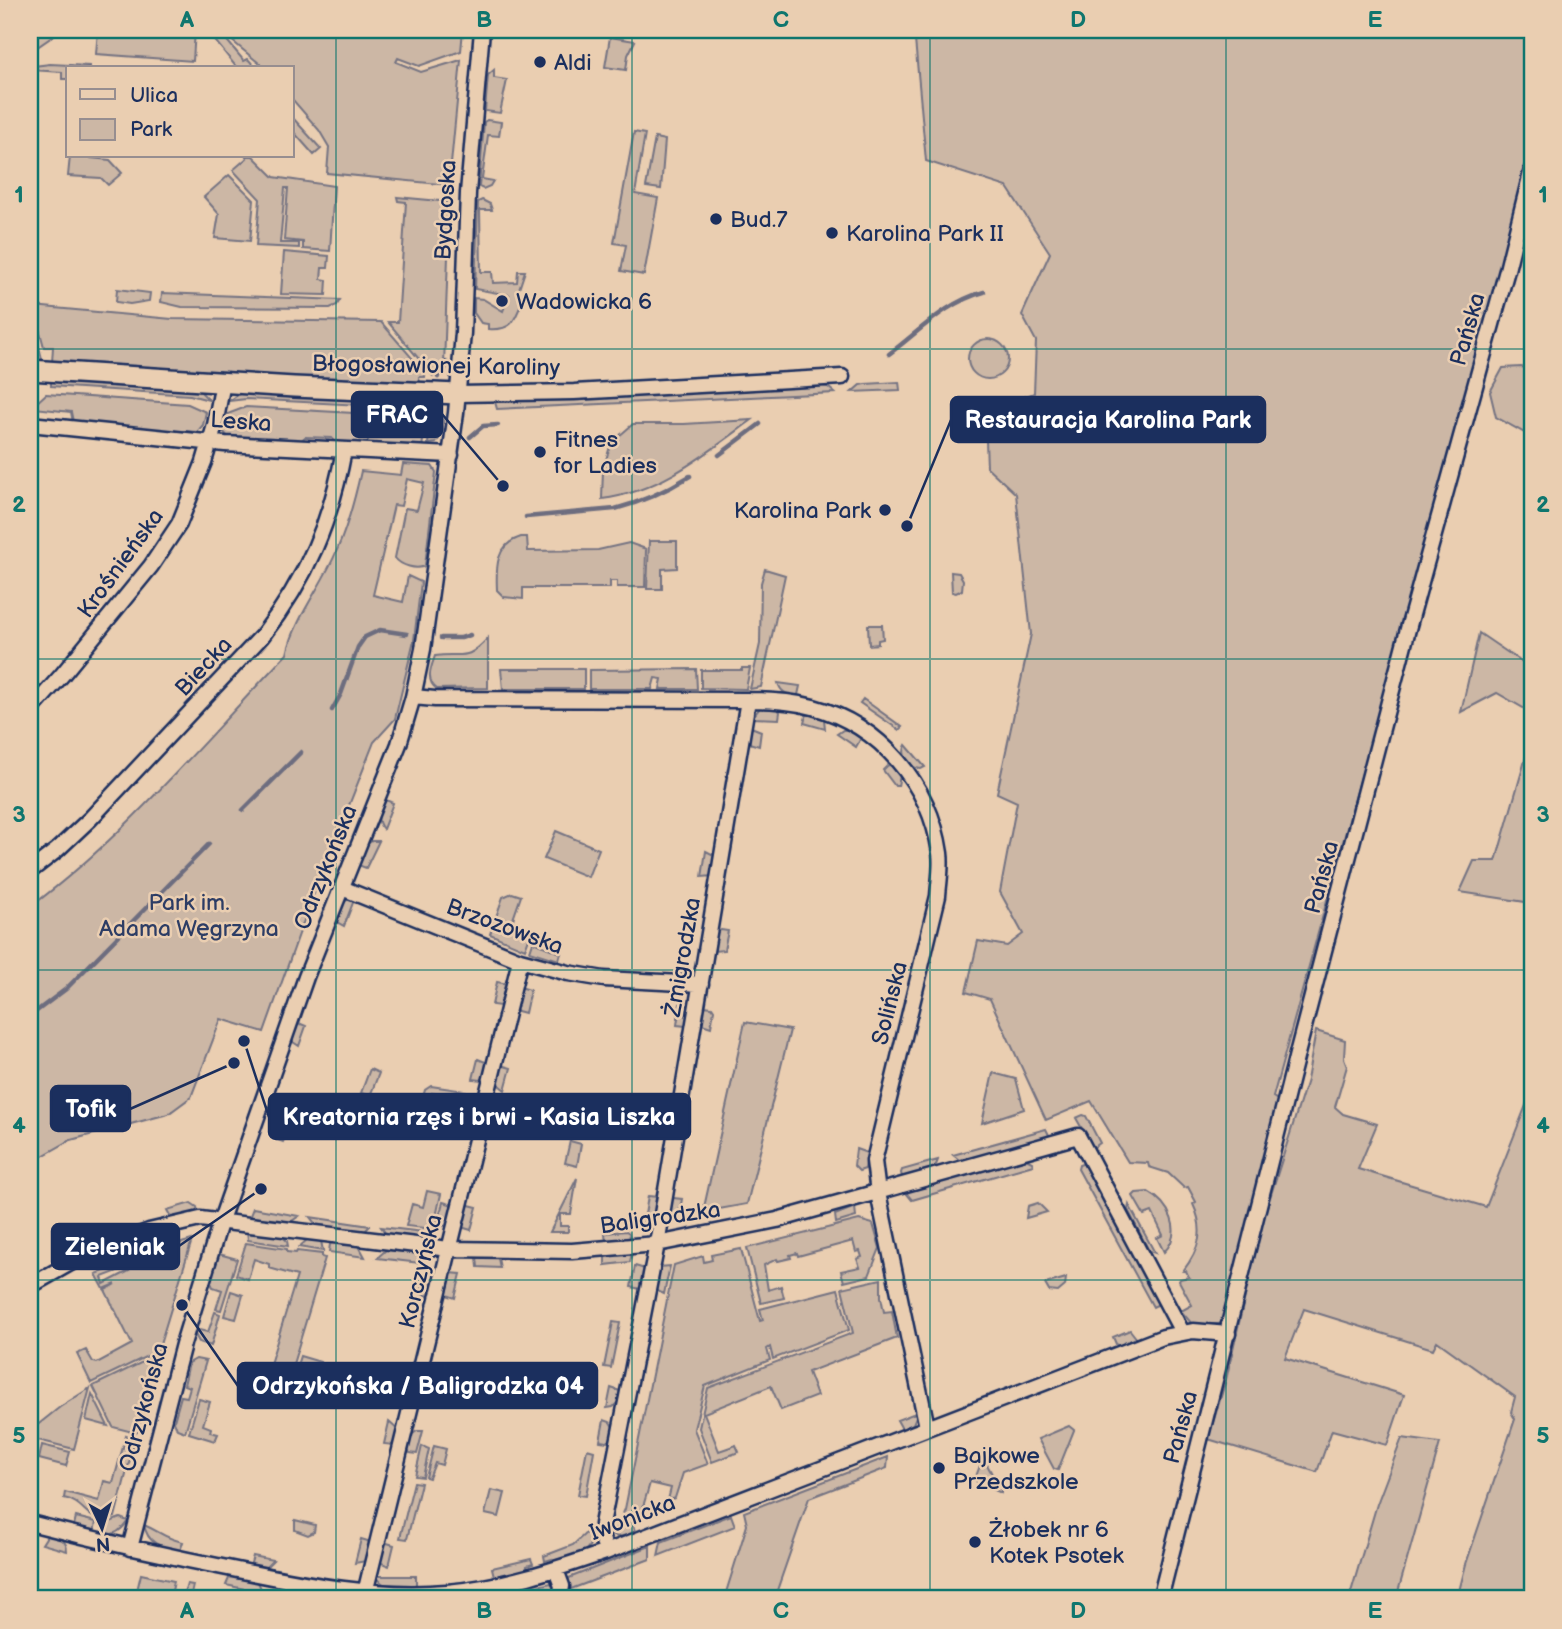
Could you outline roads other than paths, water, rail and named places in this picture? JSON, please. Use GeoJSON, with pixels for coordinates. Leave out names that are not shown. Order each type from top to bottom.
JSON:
{"type":"FeatureCollection","features":[{"type":"Feature","properties":{"kind":"street","name":"Bydgoska"},"geometry":{"type":"LineString","coordinates":[[457,394],[463,333],[468,193],[482,30]]}},
{"type":"Feature","properties":{"kind":"street","name":"Pańska"},"geometry":{"type":"LineString","coordinates":[[1160,1599],[1298,1050],[1532,169]]}},
{"type":"Feature","properties":{"kind":"street","name":"Błogosławionej Karoliny"},"geometry":{"type":"LineString","coordinates":[[30,370],[223,383],[457,394],[574,392],[842,377]]}},
{"type":"Feature","properties":{"kind":"street","name":"Krośnieńska"},"geometry":{"type":"LineString","coordinates":[[30,712],[156,559],[179,524],[210,442],[223,383]]}},
{"type":"Feature","properties":{"kind":"street","name":"Odrzykońska"},"geometry":{"type":"LineString","coordinates":[[130,1548],[183,1344],[221,1220],[306,977],[399,744],[413,697],[423,649],[451,455],[457,394]]}},
{"type":"Feature","properties":{"kind":"street","name":"Leska"},"geometry":{"type":"LineString","coordinates":[[30,424],[210,442],[451,455]]}},
{"type":"Feature","properties":{"kind":"street","name":"Biecka"},"geometry":{"type":"LineString","coordinates":[[30,870],[57,850],[90,819],[262,636],[286,605],[319,541],[335,496],[344,450]]}},
{"type":"Feature","properties":{"kind":"street"},"geometry":{"type":"LineString","coordinates":[[413,697],[748,700]]}},
{"type":"Feature","properties":{"kind":"street","name":"Żmigrodzka"},"geometry":{"type":"LineString","coordinates":[[606,1552],[602,1524],[657,1244],[748,700]]}},
{"type":"Feature","properties":{"kind":"street","name":"Solińska"},"geometry":{"type":"LineString","coordinates":[[748,700],[783,701],[815,708],[838,716],[868,733],[902,765],[927,807],[935,830],[941,867],[938,896],[874,1161],[878,1194],[928,1427]]}},
{"type":"Feature","properties":{"kind":"street","name":"Brzozowska"},"geometry":{"type":"LineString","coordinates":[[341,888],[520,960],[568,973],[604,979],[701,984]]}},
{"type":"Feature","properties":{"kind":"street","name":"Korczyńska"},"geometry":{"type":"LineString","coordinates":[[365,1592],[520,960]]}},
{"type":"Feature","properties":{"kind":"street","name":"Baligrodzka"},"geometry":{"type":"LineString","coordinates":[[30,1286],[81,1257],[149,1231],[200,1219],[449,1250],[562,1251],[657,1244],[750,1227],[878,1194],[1078,1136],[1182,1332]]}},
{"type":"Feature","properties":{"kind":"street","name":"Iwonicka"},"geometry":{"type":"LineString","coordinates":[[30,1523],[130,1548],[333,1589],[404,1594],[448,1592],[495,1585],[556,1570],[606,1552],[1133,1347],[1182,1332],[1210,1331],[1228,1334]]}},
{"type":"Feature","properties":{"kind":"street"},"geometry":{"type":"LineString","coordinates":[[556,1570],[562,1586],[559,1599]]}},
{"type":"Feature","properties":{"kind":"waterway"},"geometry":{"type":"LineString","coordinates":[[889,354],[945,310],[984,292]]}},
{"type":"Feature","properties":{"kind":"waterway"},"geometry":{"type":"LineString","coordinates":[[438,377],[446,368],[446,362]]}},
{"type":"Feature","properties":{"kind":"waterway"},"geometry":{"type":"LineString","coordinates":[[719,455],[760,424]]}},
{"type":"Feature","properties":{"kind":"waterway"},"geometry":{"type":"LineString","coordinates":[[470,437],[483,426],[498,425]]}},
{"type":"Feature","properties":{"kind":"waterway"},"geometry":{"type":"LineString","coordinates":[[526,517],[615,509],[654,495],[690,476]]}},
{"type":"Feature","properties":{"kind":"waterway"},"geometry":{"type":"LineString","coordinates":[[332,710],[341,694],[358,647],[365,637],[380,630],[407,634]]}},
{"type":"Feature","properties":{"kind":"waterway"},"geometry":{"type":"LineString","coordinates":[[441,638],[470,635]]}},
{"type":"Feature","properties":{"kind":"waterway"},"geometry":{"type":"LineString","coordinates":[[243,810],[301,752]]}},
{"type":"Feature","properties":{"kind":"waterway"},"geometry":{"type":"LineString","coordinates":[[30,1016],[66,989],[209,844]]}},
{"type":"Feature","properties":{"kind":"place","name":"Aldi"},"geometry":{"type":"Point","coordinates":[540,62]}},
{"type":"Feature","properties":{"kind":"place","name":"Bud.7"},"geometry":{"type":"Point","coordinates":[716,219]}},
{"type":"Feature","properties":{"kind":"place","name":"Karolina Park II"},"geometry":{"type":"Point","coordinates":[832,233]}},
{"type":"Feature","properties":{"kind":"place","name":"Wadowicka 6"},"geometry":{"type":"Point","coordinates":[502,301]}},
{"type":"Feature","properties":{"kind":"place","name":"Fitnes for Ladies"},"geometry":{"type":"Point","coordinates":[540,452]}},
{"type":"Feature","properties":{"kind":"place","name":"FRAC"},"geometry":{"type":"Point","coordinates":[503,486]}},
{"type":"Feature","properties":{"kind":"place","name":"Karolina Park"},"geometry":{"type":"Point","coordinates":[885,510]}},
{"type":"Feature","properties":{"kind":"place","name":"Restauracja Karolina Park"},"geometry":{"type":"Point","coordinates":[907,526]}},
{"type":"Feature","properties":{"kind":"place","name":"Kreatornia rzęs i brwi - Kasia Liszka"},"geometry":{"type":"Point","coordinates":[244,1041]}},
{"type":"Feature","properties":{"kind":"place","name":"Tofik"},"geometry":{"type":"Point","coordinates":[234,1063]}},
{"type":"Feature","properties":{"kind":"place","name":"Zieleniak"},"geometry":{"type":"Point","coordinates":[261,1189]}},
{"type":"Feature","properties":{"kind":"place","name":"Odrzykońska / Baligrodzka 04"},"geometry":{"type":"Point","coordinates":[182,1305]}},
{"type":"Feature","properties":{"kind":"place","name":"Bajkowe Przedszkole"},"geometry":{"type":"Point","coordinates":[939,1468]}},
{"type":"Feature","properties":{"kind":"place","name":"Żłobek nr 6 Kotek Psotek"},"geometry":{"type":"Point","coordinates":[975,1542]}},
{"type":"Feature","properties":{"kind":"park label","name":"Park im. Adama Węgrzyna"},"geometry":{"type":"Point","coordinates":[189,915]}}]}
